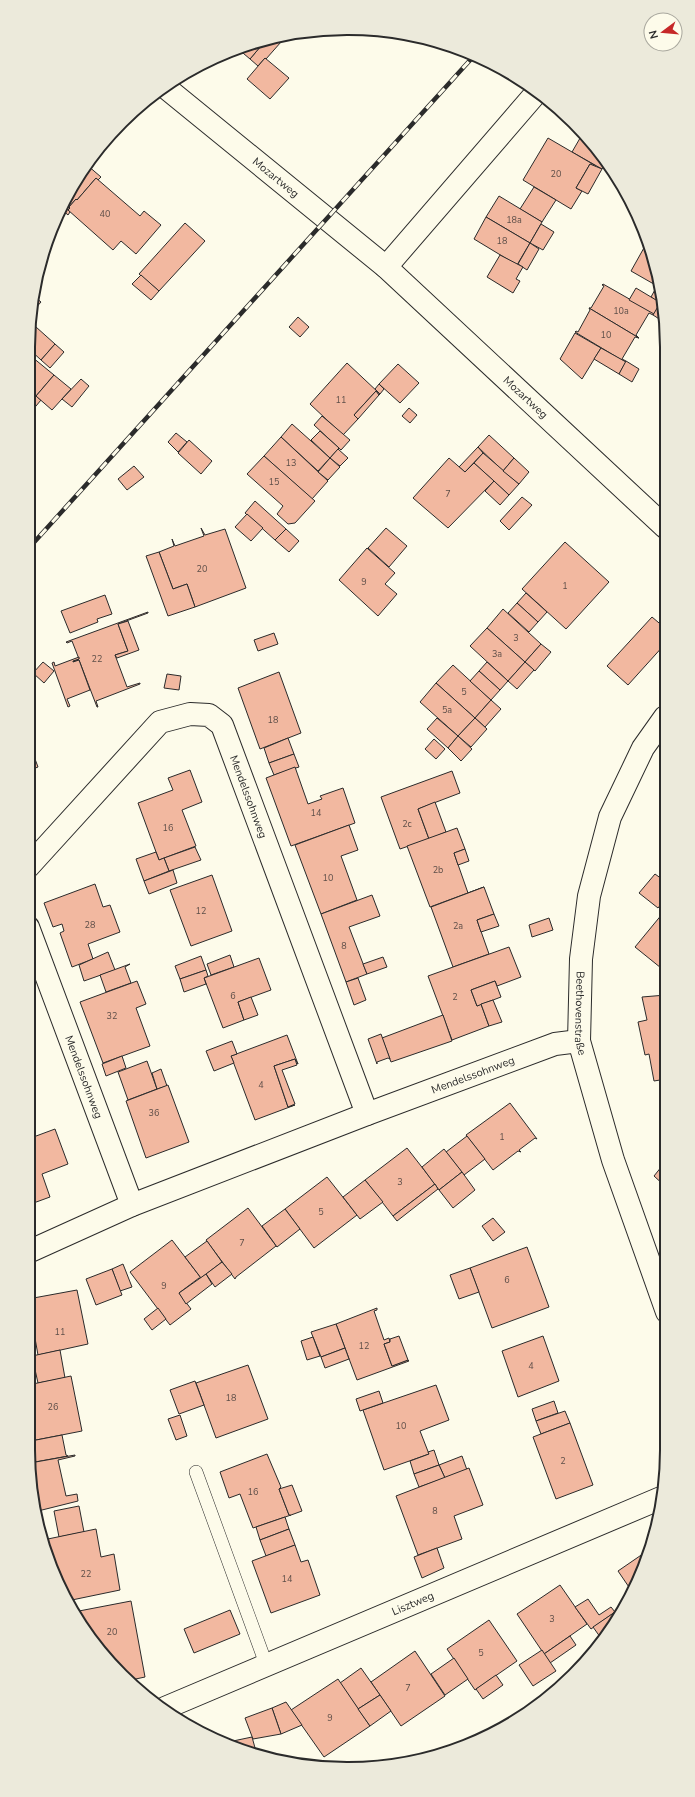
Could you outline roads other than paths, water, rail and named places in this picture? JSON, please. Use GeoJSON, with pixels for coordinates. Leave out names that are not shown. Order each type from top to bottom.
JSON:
{"type":"FeatureCollection","features":[{"type":"Feature","properties":{"kind":"street","name":"Mozartweg"},"geometry":{"type":"LineString","coordinates":[[170,91],[386,267],[660,522]]}},
{"type":"Feature","properties":{"kind":"street"},"geometry":{"type":"LineString","coordinates":[[386,267],[533,97]]}},
{"type":"Feature","properties":{"kind":"street","name":"Mendelssohnweg"},"geometry":{"type":"LineString","coordinates":[[35,859],[160,722],[190,714],[209,715],[222,725],[367,1114]]}},
{"type":"Feature","properties":{"kind":"street","name":"Beethovenstraße"},"geometry":{"type":"LineString","coordinates":[[660,724],[643,748],[610,817],[588,903],[581,959],[579,1041],[613,1160],[660,1273]]}},
{"type":"Feature","properties":{"kind":"street","name":"Mendelssohnweg"},"geometry":{"type":"LineString","coordinates":[[35,946],[132,1205]]}},
{"type":"Feature","properties":{"kind":"street","name":"Mendelssohnweg"},"geometry":{"type":"LineString","coordinates":[[35,1249],[132,1205],[367,1114],[555,1044],[579,1041]]}},
{"type":"Feature","properties":{"kind":"street","name":"Lisztweg"},"geometry":{"type":"LineString","coordinates":[[170,1706],[655,1500]]}},
{"type":"Feature","properties":{"kind":"lane"},"geometry":{"type":"LineString","coordinates":[[196,1472],[266,1664]]}},
{"type":"Feature","properties":{"kind":"railway"},"geometry":{"type":"LineString","coordinates":[[35,541],[470,60]]}}]}
